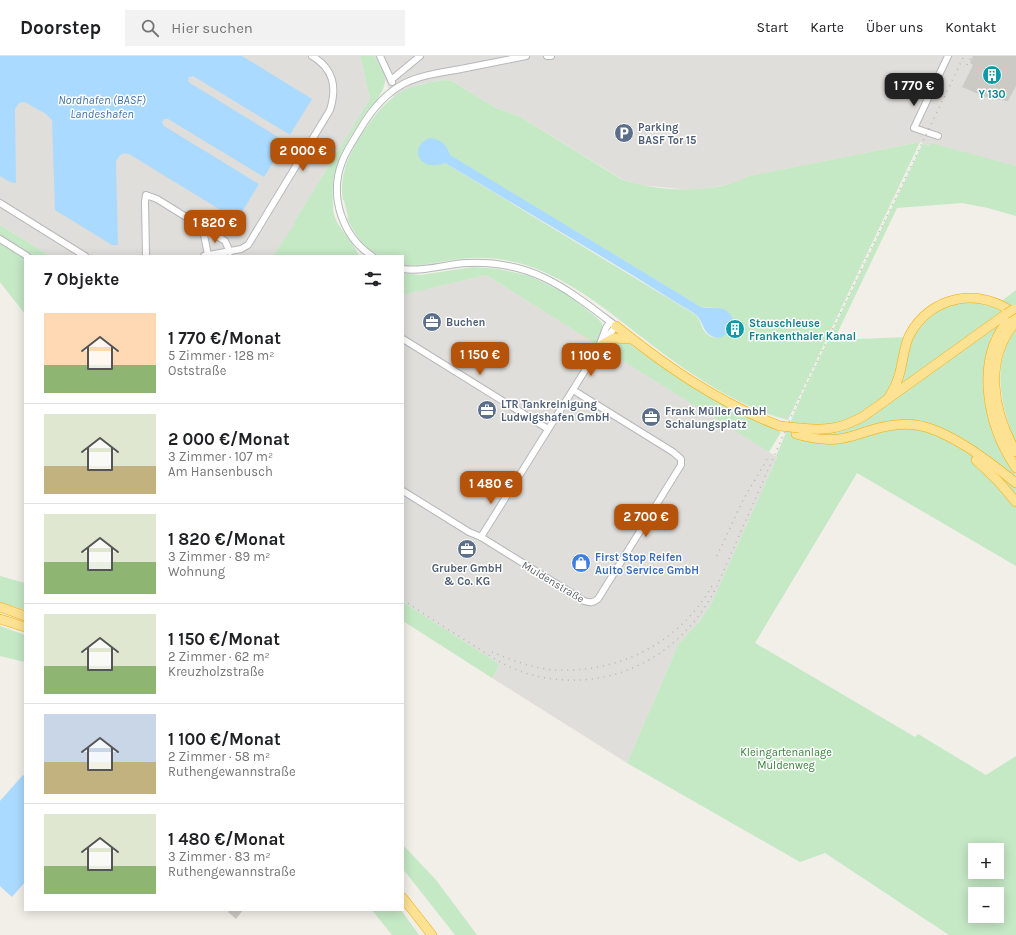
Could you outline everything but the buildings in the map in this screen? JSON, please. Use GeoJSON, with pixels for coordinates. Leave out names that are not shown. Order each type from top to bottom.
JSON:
{"type":"FeatureCollection","features":[{"type":"Feature","properties":{"kind":"highway"},"geometry":{"type":"LineString","coordinates":[[887,400],[900,373],[909,338],[921,318],[933,309],[956,299],[974,298],[1003,305],[1013,314]]}},
{"type":"Feature","properties":{"kind":"highway"},"geometry":{"type":"LineString","coordinates":[[798,431],[841,427],[864,416],[1013,314]]}},
{"type":"Feature","properties":{"kind":"highway"},"geometry":{"type":"LineString","coordinates":[[1013,314],[1007,333],[1000,346],[995,372],[996,400],[1001,421],[1005,433],[1016,452]]}},
{"type":"Feature","properties":{"kind":"highway"},"geometry":{"type":"LineString","coordinates":[[1013,314],[998,333],[992,347],[989,363],[988,384],[995,425],[1003,445],[1016,468]]}},
{"type":"Feature","properties":{"kind":"highway"},"geometry":{"type":"LineString","coordinates":[[613,324],[675,370],[730,405],[780,426],[798,431],[811,438],[832,440],[854,436],[881,427],[907,424],[931,429],[956,441],[1016,483]]}},
{"type":"Feature","properties":{"kind":"highway"},"geometry":{"type":"LineString","coordinates":[[600,346],[614,338],[632,339]]}},
{"type":"Feature","properties":{"kind":"highway"},"geometry":{"type":"LineString","coordinates":[[956,441],[994,477],[1016,502]]}},
{"type":"Feature","properties":{"kind":"highway"},"geometry":{"type":"LineString","coordinates":[[0,607],[24,616]]}},
{"type":"Feature","properties":{"kind":"highway"},"geometry":{"type":"LineString","coordinates":[[0,619],[24,628]]}},
{"type":"Feature","properties":{"kind":"highway"},"geometry":{"type":"LineString","coordinates":[[404,899],[432,935]]}},
{"type":"Feature","properties":{"kind":"street"},"geometry":{"type":"LineString","coordinates":[[212,255],[241,249],[248,245],[330,110],[334,96],[333,82],[326,67],[312,56]]}},
{"type":"Feature","properties":{"kind":"street"},"geometry":{"type":"LineString","coordinates":[[380,56],[395,89]]}},
{"type":"Feature","properties":{"kind":"street"},"geometry":{"type":"LineString","coordinates":[[391,80],[420,56]]}},
{"type":"Feature","properties":{"kind":"street"},"geometry":{"type":"LineString","coordinates":[[371,255],[353,238],[340,215],[337,179],[341,163],[371,113],[395,89],[412,80],[444,72],[526,56]]}},
{"type":"Feature","properties":{"kind":"street"},"geometry":{"type":"LineString","coordinates":[[938,136],[914,128],[948,56]]}},
{"type":"Feature","properties":{"kind":"street"},"geometry":{"type":"LineString","coordinates":[[146,255],[146,195],[157,199],[225,241],[230,252]]}},
{"type":"Feature","properties":{"kind":"street"},"geometry":{"type":"LineString","coordinates":[[0,203],[83,255]]}},
{"type":"Feature","properties":{"kind":"street"},"geometry":{"type":"LineString","coordinates":[[206,230],[204,235],[206,255]]}},
{"type":"Feature","properties":{"kind":"street"},"geometry":{"type":"LineString","coordinates":[[0,239],[25,255]]}},
{"type":"Feature","properties":{"kind":"street"},"geometry":{"type":"LineString","coordinates":[[404,269],[423,270],[465,263],[480,263],[508,266],[525,270],[550,279],[613,324],[481,536]]}},
{"type":"Feature","properties":{"kind":"street"},"geometry":{"type":"LineString","coordinates":[[404,340],[548,429]]}},
{"type":"Feature","properties":{"kind":"street","name":"Muldenstraße"},"geometry":{"type":"LineString","coordinates":[[404,492],[469,532],[481,536],[584,601],[590,603],[598,599],[681,465],[681,459],[673,452],[573,390]]}},
{"type":"Feature","properties":{"kind":"shaded area"},"geometry":{"type":"Polygon","coordinates":[[[0,56],[360,56],[370,99],[294,222],[296,224],[274,255],[48,255],[0,225],[0,56]]]}},
{"type":"Feature","properties":{"kind":"shaded area"},"geometry":{"type":"Polygon","coordinates":[[[374,56],[1016,56],[1016,166],[931,144],[929,146],[920,142],[749,176],[740,182],[705,189],[692,190],[638,185],[622,179],[519,116],[496,108],[452,81],[442,80],[421,84],[393,97],[374,56]]]}},
{"type":"Feature","properties":{"kind":"shaded area"},"geometry":{"type":"Polygon","coordinates":[[[486,275],[777,457],[712,602],[699,622],[679,643],[627,763],[492,678],[499,664],[404,603],[404,295],[486,275]]]}},
{"type":"Feature","properties":{"kind":"green space"},"geometry":{"type":"Polygon","coordinates":[[[360,56],[374,56],[384,75],[384,86],[344,149],[334,175],[333,187],[333,208],[336,221],[358,255],[274,255],[295,224],[294,222],[370,99],[360,56]]]}},
{"type":"Feature","properties":{"kind":"green space"},"geometry":{"type":"Polygon","coordinates":[[[442,80],[452,81],[496,108],[519,116],[621,179],[651,187],[668,189],[686,190],[720,186],[736,182],[749,176],[920,142],[788,420],[748,406],[711,386],[676,363],[575,288],[545,272],[521,264],[486,258],[468,258],[432,264],[404,265],[404,255],[378,255],[370,251],[356,235],[347,218],[342,192],[345,169],[352,150],[365,129],[380,110],[395,96],[418,85],[442,80]],[[448,150],[445,163],[696,315],[703,329],[710,336],[718,337],[726,333],[732,325],[718,308],[701,307],[449,155],[448,150]]]}},
{"type":"Feature","properties":{"kind":"green space","name":"Kleingartenanlage Muldenweg"},"geometry":{"type":"Polygon","coordinates":[[[923,143],[929,146],[931,143],[1016,166],[1016,216],[988,208],[962,203],[897,208],[834,340],[908,337],[928,312],[974,298],[1003,300],[1016,290],[1016,308],[1001,322],[991,337],[984,365],[985,396],[992,430],[1003,454],[1016,474],[1011,483],[1016,487],[1016,566],[857,473],[755,643],[915,737],[918,734],[986,775],[1016,756],[1016,935],[949,935],[825,853],[800,862],[627,763],[679,643],[699,622],[712,602],[777,457],[776,456],[805,388],[923,143]]]}},
{"type":"Feature","properties":{"kind":"green space"},"geometry":{"type":"Polygon","coordinates":[[[0,225],[48,255],[24,255],[24,313],[0,282],[0,225]]]}},
{"type":"Feature","properties":{"kind":"green space"},"geometry":{"type":"Polygon","coordinates":[[[473,267],[499,269],[530,276],[567,294],[597,318],[602,323],[603,329],[596,344],[486,275],[404,295],[404,273],[421,275],[473,267]]]}},
{"type":"Feature","properties":{"kind":"green space"},"geometry":{"type":"Polygon","coordinates":[[[1016,330],[1016,443],[1006,415],[1001,385],[1001,371],[1003,356],[1008,343],[1016,330]]]}},
{"type":"Feature","properties":{"kind":"green space"},"geometry":{"type":"Polygon","coordinates":[[[626,341],[652,360],[713,399],[781,432],[769,452],[604,349],[608,343],[626,341]]]}},
{"type":"Feature","properties":{"kind":"green space"},"geometry":{"type":"Polygon","coordinates":[[[0,576],[24,583],[24,610],[0,602],[0,576]]]}},
{"type":"Feature","properties":{"kind":"green space"},"geometry":{"type":"Polygon","coordinates":[[[404,603],[499,664],[492,678],[404,622],[404,603]]]}},
{"type":"Feature","properties":{"kind":"green space"},"geometry":{"type":"Polygon","coordinates":[[[0,626],[24,635],[24,662],[0,656],[0,626]]]}},
{"type":"Feature","properties":{"kind":"green space"},"geometry":{"type":"Polygon","coordinates":[[[404,846],[436,880],[477,935],[455,935],[404,870],[404,846]]]}},
{"type":"Feature","properties":{"kind":"green space"},"geometry":{"type":"Polygon","coordinates":[[[373,911],[402,911],[419,935],[392,935],[373,911]]]}},
{"type":"Feature","properties":{"kind":"water","name":"Nordhafen (BASF) Landeshafen"},"geometry":{"type":"Polygon","coordinates":[[[0,56],[242,56],[312,99],[290,135],[193,76],[189,77],[188,81],[190,83],[286,142],[264,177],[168,119],[164,119],[162,122],[164,126],[259,184],[237,220],[129,154],[123,154],[119,156],[116,162],[118,245],[112,245],[55,210],[52,120],[46,114],[25,102],[19,103],[15,109],[16,183],[10,182],[0,176],[0,56]]]}},
{"type":"Feature","properties":{"kind":"water"},"geometry":{"type":"Polygon","coordinates":[[[430,138],[443,143],[450,155],[701,307],[719,308],[727,311],[733,319],[729,330],[727,333],[718,338],[710,335],[705,330],[698,317],[693,313],[590,250],[445,163],[436,165],[423,162],[419,157],[419,147],[423,142],[430,138]]]}},
{"type":"Feature","properties":{"kind":"water"},"geometry":{"type":"Polygon","coordinates":[[[23,775],[24,883],[12,897],[0,886],[0,801],[23,775]]]}},
{"type":"Feature","properties":{"kind":"railway"},"geometry":{"type":"LineString","coordinates":[[404,601],[502,663],[525,673],[555,679],[584,680],[611,675],[638,666],[662,652],[683,634],[702,612],[717,586],[804,388],[964,56]]}},
{"type":"Feature","properties":{"kind":"railway"},"geometry":{"type":"LineString","coordinates":[[967,65],[972,56]]}},
{"type":"Feature","properties":{"kind":"railway"},"geometry":{"type":"LineString","coordinates":[[717,556],[743,500],[769,456]]}},
{"type":"Feature","properties":{"kind":"railway"},"geometry":{"type":"LineString","coordinates":[[492,652],[531,666],[556,670],[580,670],[625,660],[646,650],[665,638],[683,623],[699,606],[712,586]]}},
{"type":"Feature","properties":{"kind":"place","name":"Y 130"},"geometry":{"type":"Point","coordinates":[992,75]}},
{"type":"Feature","properties":{"kind":"place","name":"Parking BASF Tor 15"},"geometry":{"type":"Point","coordinates":[624,133]}},
{"type":"Feature","properties":{"kind":"place","name":"Buchen"},"geometry":{"type":"Point","coordinates":[432,322]}},
{"type":"Feature","properties":{"kind":"place","name":"Stauschleuse Frankenthaler Kanal"},"geometry":{"type":"Point","coordinates":[735,329]}},
{"type":"Feature","properties":{"kind":"place","name":"LTR Tankreinigung Ludwigshafen GmbH"},"geometry":{"type":"Point","coordinates":[487,410]}},
{"type":"Feature","properties":{"kind":"place","name":"Frank Müller GmbH Schalungsplatz"},"geometry":{"type":"Point","coordinates":[651,417]}},
{"type":"Feature","properties":{"kind":"place","name":"Gruber GmbH & Co. KG"},"geometry":{"type":"Point","coordinates":[467,549]}},
{"type":"Feature","properties":{"kind":"place","name":"First Stop Reifen Auito Service GmbH"},"geometry":{"type":"Point","coordinates":[581,563]}}]}
